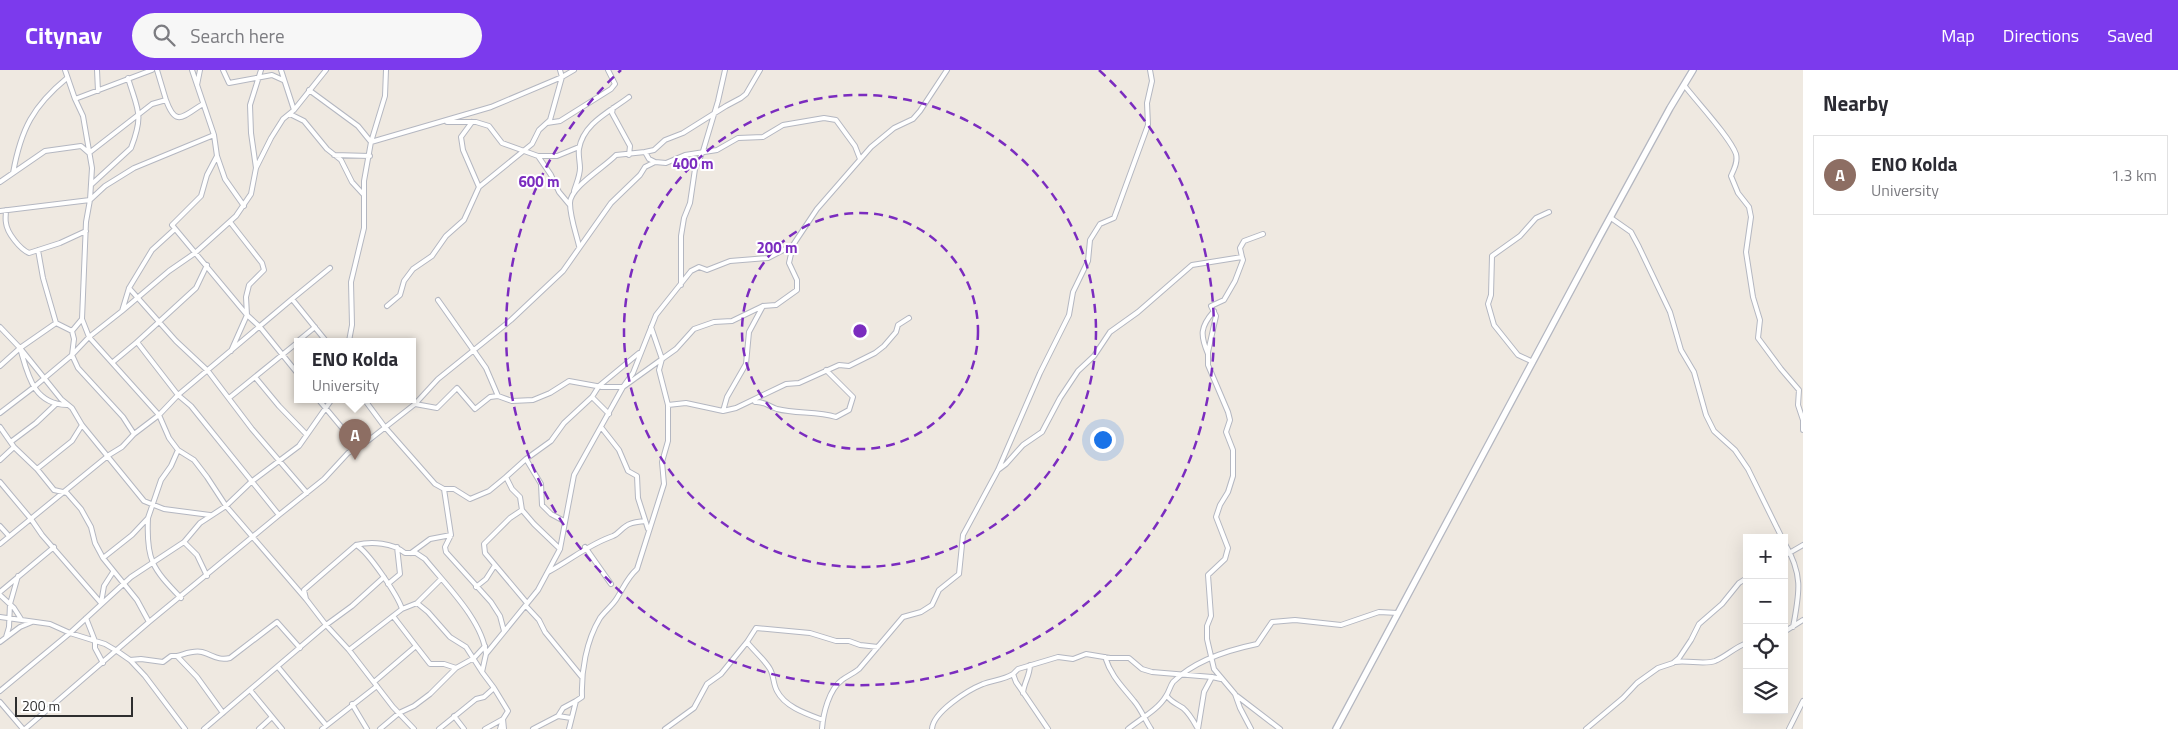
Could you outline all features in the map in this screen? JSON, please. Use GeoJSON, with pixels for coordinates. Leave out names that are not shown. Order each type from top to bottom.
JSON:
{"type":"FeatureCollection","features":[{"type":"Feature","properties":{"kind":"main road"},"geometry":{"type":"LineString","coordinates":[[1336,729],[1630,181],[1694,70]]}},
{"type":"Feature","properties":{"kind":"street"},"geometry":{"type":"LineString","coordinates":[[65,70],[83,116],[92,168],[92,184],[86,231],[82,319],[89,337],[159,415],[169,438],[178,450],[194,460],[226,506],[414,729]]}},
{"type":"Feature","properties":{"kind":"street"},"geometry":{"type":"LineString","coordinates":[[97,70],[98,91]]}},
{"type":"Feature","properties":{"kind":"street"},"geometry":{"type":"LineString","coordinates":[[75,99],[152,70]]}},
{"type":"Feature","properties":{"kind":"street"},"geometry":{"type":"LineString","coordinates":[[157,70],[171,114],[175,118],[180,118],[203,104]]}},
{"type":"Feature","properties":{"kind":"street"},"geometry":{"type":"LineString","coordinates":[[192,70],[214,135],[217,156],[225,179],[244,206]]}},
{"type":"Feature","properties":{"kind":"street"},"geometry":{"type":"LineString","coordinates":[[197,86],[200,70]]}},
{"type":"Feature","properties":{"kind":"street"},"geometry":{"type":"LineString","coordinates":[[223,70],[229,83],[272,76],[283,80]]}},
{"type":"Feature","properties":{"kind":"street"},"geometry":{"type":"LineString","coordinates":[[0,413],[34,387],[72,355],[89,337],[169,271],[195,253],[230,222],[244,206],[252,194],[256,168],[251,133],[250,105],[261,70]]}},
{"type":"Feature","properties":{"kind":"street"},"geometry":{"type":"LineString","coordinates":[[281,70],[294,110]]}},
{"type":"Feature","properties":{"kind":"street"},"geometry":{"type":"LineString","coordinates":[[256,168],[283,119],[294,110],[326,70]]}},
{"type":"Feature","properties":{"kind":"street"},"geometry":{"type":"LineString","coordinates":[[350,338],[352,325],[351,282],[364,228],[363,194],[371,142],[386,96],[386,70]]}},
{"type":"Feature","properties":{"kind":"street"},"geometry":{"type":"LineString","coordinates":[[387,306],[400,295],[404,281],[412,269],[432,256],[446,236],[464,220],[479,187],[532,144],[539,130],[550,120],[562,77],[560,70]]}},
{"type":"Feature","properties":{"kind":"street"},"geometry":{"type":"LineString","coordinates":[[371,142],[491,107],[562,77],[574,70]]}},
{"type":"Feature","properties":{"kind":"street"},"geometry":{"type":"LineString","coordinates":[[547,123],[560,121],[611,89],[615,84],[608,70]]}},
{"type":"Feature","properties":{"kind":"street"},"geometry":{"type":"LineString","coordinates":[[681,285],[681,236],[684,218],[690,203],[695,168],[704,151],[725,70]]}},
{"type":"Feature","properties":{"kind":"street"},"geometry":{"type":"LineString","coordinates":[[579,246],[570,204],[570,197],[574,193],[616,155],[629,155],[654,150],[665,140],[683,133],[746,94],[760,70]]}},
{"type":"Feature","properties":{"kind":"street"},"geometry":{"type":"LineString","coordinates":[[0,702],[24,729],[149,622],[181,598],[324,479],[348,453],[415,404],[437,408],[457,388],[475,410],[490,397],[498,396],[512,401],[533,400],[550,393],[569,380],[599,386],[623,388],[662,360],[694,329],[714,322],[732,321],[763,306],[776,305],[797,290],[797,280],[788,264],[793,245],[817,209],[860,160],[894,128],[913,119],[947,70]]}},
{"type":"Feature","properties":{"kind":"street"},"geometry":{"type":"LineString","coordinates":[[822,729],[823,720],[833,692],[841,680],[852,676],[903,617],[921,612],[932,605],[939,590],[959,574],[963,535],[998,470],[1040,373],[1069,315],[1073,292],[1088,261],[1090,240],[1100,224],[1114,218],[1142,145],[1148,125],[1147,103],[1152,81],[1150,70]]}},
{"type":"Feature","properties":{"kind":"street"},"geometry":{"type":"LineString","coordinates":[[13,173],[23,130],[44,98],[67,78]]}},
{"type":"Feature","properties":{"kind":"street"},"geometry":{"type":"LineString","coordinates":[[92,184],[131,148],[139,124],[140,113],[128,78]]}},
{"type":"Feature","properties":{"kind":"street"},"geometry":{"type":"LineString","coordinates":[[1684,85],[1727,138],[1736,154],[1736,163],[1731,176],[1738,193],[1749,207],[1751,217],[1746,252],[1753,296],[1760,320],[1758,338],[1780,369],[1799,390],[1798,405],[1803,420],[1803,430]]}},
{"type":"Feature","properties":{"kind":"street"},"geometry":{"type":"LineString","coordinates":[[309,90],[358,126],[371,142]]}},
{"type":"Feature","properties":{"kind":"street"},"geometry":{"type":"LineString","coordinates":[[574,193],[580,170],[579,147],[592,124],[629,97]]}},
{"type":"Feature","properties":{"kind":"street"},"geometry":{"type":"LineString","coordinates":[[89,153],[152,104],[166,100]]}},
{"type":"Feature","properties":{"kind":"street"},"geometry":{"type":"LineString","coordinates":[[613,108],[612,113],[630,146],[629,155]]}},
{"type":"Feature","properties":{"kind":"street"},"geometry":{"type":"LineString","coordinates":[[290,114],[304,121],[327,149],[341,160],[352,182],[363,194]]}},
{"type":"Feature","properties":{"kind":"street"},"geometry":{"type":"LineString","coordinates":[[645,152],[649,159],[655,162],[666,163],[685,155],[717,150],[738,138],[763,137],[783,125],[824,118],[836,120],[855,146],[860,160]]}},
{"type":"Feature","properties":{"kind":"street"},"geometry":{"type":"LineString","coordinates":[[444,122],[472,122],[489,126],[502,143],[538,156],[557,156],[579,147]]}},
{"type":"Feature","properties":{"kind":"street"},"geometry":{"type":"LineString","coordinates":[[472,122],[461,137],[463,150],[479,187]]}},
{"type":"Feature","properties":{"kind":"street"},"geometry":{"type":"LineString","coordinates":[[0,211],[90,200],[105,186],[134,168],[214,135]]}},
{"type":"Feature","properties":{"kind":"street"},"geometry":{"type":"LineString","coordinates":[[0,182],[45,151],[81,146],[89,153]]}},
{"type":"Feature","properties":{"kind":"street"},"geometry":{"type":"LineString","coordinates":[[334,155],[370,156]]}},
{"type":"Feature","properties":{"kind":"street"},"geometry":{"type":"LineString","coordinates":[[217,156],[207,174],[201,196],[172,225],[294,369]]}},
{"type":"Feature","properties":{"kind":"street"},"geometry":{"type":"LineString","coordinates":[[538,156],[551,175],[559,192],[570,204]]}},
{"type":"Feature","properties":{"kind":"street"},"geometry":{"type":"LineString","coordinates":[[416,403],[438,379],[475,351],[563,271],[579,246],[589,237],[611,203],[640,175],[649,159]]}},
{"type":"Feature","properties":{"kind":"street"},"geometry":{"type":"LineString","coordinates":[[645,168],[655,162]]}},
{"type":"Feature","properties":{"kind":"street"},"geometry":{"type":"LineString","coordinates":[[6,210],[6,225],[12,236],[24,250],[29,252],[86,231]]}},
{"type":"Feature","properties":{"kind":"street"},"geometry":{"type":"LineString","coordinates":[[1532,362],[1518,354],[1494,325],[1488,304],[1492,295],[1492,256],[1520,236],[1536,218],[1549,212]]}},
{"type":"Feature","properties":{"kind":"street"},"geometry":{"type":"LineString","coordinates":[[1611,218],[1630,232],[1640,247],[1670,312],[1681,350],[1694,372],[1706,415],[1714,431],[1734,450],[1748,469],[1780,534]]}},
{"type":"Feature","properties":{"kind":"street"},"geometry":{"type":"LineString","coordinates":[[229,354],[247,315],[246,297],[250,285],[264,270],[262,264],[230,222]]}},
{"type":"Feature","properties":{"kind":"street"},"geometry":{"type":"LineString","coordinates":[[122,311],[129,288],[152,250],[174,229]]}},
{"type":"Feature","properties":{"kind":"street"},"geometry":{"type":"LineString","coordinates":[[1263,234],[1244,241],[1240,248],[1243,260],[1235,281],[1224,300],[1211,306],[1216,316],[1208,355],[1208,365],[1230,420],[1226,432],[1233,450],[1233,476],[1228,492],[1220,505],[1216,517],[1226,539],[1226,554],[1225,559],[1208,576],[1211,616],[1207,626],[1207,639],[1214,669],[1221,679],[1235,694],[1280,729]]}},
{"type":"Feature","properties":{"kind":"street"},"geometry":{"type":"LineString","coordinates":[[486,654],[538,590],[548,572],[560,548],[574,475],[633,373],[651,327],[661,308],[691,271],[699,267],[707,270],[730,261],[768,258],[793,245]]}},
{"type":"Feature","properties":{"kind":"street"},"geometry":{"type":"LineString","coordinates":[[38,250],[43,278],[56,323]]}},
{"type":"Feature","properties":{"kind":"street"},"geometry":{"type":"LineString","coordinates":[[998,470],[1006,464],[1022,444],[1042,432],[1060,398],[1078,370],[1094,356],[1110,332],[1138,312],[1192,265],[1242,257]]}},
{"type":"Feature","properties":{"kind":"street"},"geometry":{"type":"LineString","coordinates":[[113,362],[159,323],[196,288],[207,265]]}},
{"type":"Feature","properties":{"kind":"street"},"geometry":{"type":"LineString","coordinates":[[0,544],[108,455],[122,447],[134,434],[159,415],[178,395],[330,268]]}},
{"type":"Feature","properties":{"kind":"street"},"geometry":{"type":"LineString","coordinates":[[129,288],[176,342],[208,371],[307,493]]}},
{"type":"Feature","properties":{"kind":"street"},"geometry":{"type":"LineString","coordinates":[[292,300],[324,338]]}},
{"type":"Feature","properties":{"kind":"street"},"geometry":{"type":"LineString","coordinates":[[438,300],[486,368],[498,396]]}},
{"type":"Feature","properties":{"kind":"street"},"geometry":{"type":"LineString","coordinates":[[723,411],[727,398],[746,364],[750,332],[763,306]]}},
{"type":"Feature","properties":{"kind":"street"},"geometry":{"type":"LineString","coordinates":[[1208,355],[1202,334],[1204,322],[1214,312]]}},
{"type":"Feature","properties":{"kind":"street"},"geometry":{"type":"LineString","coordinates":[[668,405],[686,403],[723,411],[752,402],[786,384],[799,383],[839,365],[849,366],[875,353],[896,332],[898,325],[908,318]]}},
{"type":"Feature","properties":{"kind":"street"},"geometry":{"type":"LineString","coordinates":[[72,330],[82,319]]}},
{"type":"Feature","properties":{"kind":"street"},"geometry":{"type":"LineString","coordinates":[[56,323],[72,330]]}},
{"type":"Feature","properties":{"kind":"street"},"geometry":{"type":"LineString","coordinates":[[0,366],[20,348],[56,323]]}},
{"type":"Feature","properties":{"kind":"street"},"geometry":{"type":"LineString","coordinates":[[0,327],[72,408],[82,425],[144,501],[164,508],[210,515]]}},
{"type":"Feature","properties":{"kind":"street"},"geometry":{"type":"LineString","coordinates":[[303,338],[315,327]]}},
{"type":"Feature","properties":{"kind":"street"},"geometry":{"type":"LineString","coordinates":[[533,729],[558,716],[563,708],[582,697],[581,677],[592,634],[600,618],[618,597],[627,578],[637,569],[664,484],[662,462],[668,441],[668,405],[659,370],[662,360],[651,327]]}},
{"type":"Feature","properties":{"kind":"street"},"geometry":{"type":"LineString","coordinates":[[72,330],[74,339],[72,355],[78,368],[123,417],[134,434]]}},
{"type":"Feature","properties":{"kind":"street"},"geometry":{"type":"LineString","coordinates":[[137,342],[178,395],[191,406],[279,516]]}},
{"type":"Feature","properties":{"kind":"street"},"geometry":{"type":"LineString","coordinates":[[229,398],[294,345]]}},
{"type":"Feature","properties":{"kind":"street"},"geometry":{"type":"LineString","coordinates":[[20,348],[34,387],[45,400],[55,405],[68,405]]}},
{"type":"Feature","properties":{"kind":"street"},"geometry":{"type":"LineString","coordinates":[[367,403],[384,426],[435,484],[444,489],[454,489],[470,499],[489,491],[526,459],[551,441],[564,422],[592,397],[599,386],[641,351]]}},
{"type":"Feature","properties":{"kind":"street"},"geometry":{"type":"LineString","coordinates":[[752,402],[762,402],[777,409],[825,413],[836,416],[849,410],[853,397],[826,370]]}},
{"type":"Feature","properties":{"kind":"street"},"geometry":{"type":"LineString","coordinates":[[255,377],[306,434]]}},
{"type":"Feature","properties":{"kind":"street"},"geometry":{"type":"LineString","coordinates":[[592,397],[609,414]]}},
{"type":"Feature","properties":{"kind":"street"},"geometry":{"type":"LineString","coordinates":[[322,403],[358,447]]}},
{"type":"Feature","properties":{"kind":"street"},"geometry":{"type":"LineString","coordinates":[[0,691],[70,633],[124,583],[184,542],[200,523],[226,506],[251,482],[279,459],[299,446],[329,403]]}},
{"type":"Feature","properties":{"kind":"street"},"geometry":{"type":"LineString","coordinates":[[12,442],[55,405]]}},
{"type":"Feature","properties":{"kind":"street"},"geometry":{"type":"LineString","coordinates":[[37,468],[72,441],[82,425]]}},
{"type":"Feature","properties":{"kind":"street"},"geometry":{"type":"LineString","coordinates":[[0,426],[14,447],[37,468],[54,490],[67,494],[81,510],[91,527],[103,558],[137,600],[149,622]]}},
{"type":"Feature","properties":{"kind":"street"},"geometry":{"type":"LineString","coordinates":[[601,427],[619,450],[628,471],[637,476],[638,498],[648,530]]}},
{"type":"Feature","properties":{"kind":"street"},"geometry":{"type":"LineString","coordinates":[[0,460],[14,447]]}},
{"type":"Feature","properties":{"kind":"street"},"geometry":{"type":"LineString","coordinates":[[178,450],[171,466],[161,480],[148,518],[147,532],[151,563],[181,598]]}},
{"type":"Feature","properties":{"kind":"street"},"geometry":{"type":"LineString","coordinates":[[526,459],[541,484],[542,505],[551,514],[564,521]]}},
{"type":"Feature","properties":{"kind":"street"},"geometry":{"type":"LineString","coordinates":[[506,477],[512,489],[520,497],[522,510],[560,548]]}},
{"type":"Feature","properties":{"kind":"street"},"geometry":{"type":"LineString","coordinates":[[0,482],[101,603]]}},
{"type":"Feature","properties":{"kind":"street"},"geometry":{"type":"LineString","coordinates":[[444,489],[451,536],[445,547],[446,552],[476,587],[492,602],[500,616],[504,631]]}},
{"type":"Feature","properties":{"kind":"street"},"geometry":{"type":"LineString","coordinates":[[522,510],[510,518],[484,544],[485,553],[527,604],[545,632],[581,677]]}},
{"type":"Feature","properties":{"kind":"street"},"geometry":{"type":"LineString","coordinates":[[103,558],[132,535],[148,518]]}},
{"type":"Feature","properties":{"kind":"street"},"geometry":{"type":"LineString","coordinates":[[548,572],[575,557],[585,548],[608,537],[615,536],[627,525],[645,521]]}},
{"type":"Feature","properties":{"kind":"street"},"geometry":{"type":"LineString","coordinates":[[0,526],[9,536]]}},
{"type":"Feature","properties":{"kind":"street"},"geometry":{"type":"LineString","coordinates":[[411,553],[430,540],[451,536]]}},
{"type":"Feature","properties":{"kind":"street"},"geometry":{"type":"LineString","coordinates":[[184,542],[197,555],[207,576]]}},
{"type":"Feature","properties":{"kind":"street"},"geometry":{"type":"LineString","coordinates":[[306,600],[304,590],[356,545],[366,542],[397,547],[405,553],[416,553],[425,559],[473,620],[486,646],[482,672]]}},
{"type":"Feature","properties":{"kind":"street"},"geometry":{"type":"LineString","coordinates":[[356,545],[362,548],[384,577],[400,602],[402,609]]}},
{"type":"Feature","properties":{"kind":"street"},"geometry":{"type":"LineString","coordinates":[[1788,554],[1803,545]]}},
{"type":"Feature","properties":{"kind":"street"},"geometry":{"type":"LineString","coordinates":[[1788,546],[1792,551],[1801,573],[1802,591],[1792,627]]}},
{"type":"Feature","properties":{"kind":"street"},"geometry":{"type":"LineString","coordinates":[[21,619],[0,594],[18,576],[54,547]]}},
{"type":"Feature","properties":{"kind":"street"},"geometry":{"type":"LineString","coordinates":[[388,584],[400,574],[397,547]]}},
{"type":"Feature","properties":{"kind":"street"},"geometry":{"type":"LineString","coordinates":[[585,548],[611,584]]}},
{"type":"Feature","properties":{"kind":"street"},"geometry":{"type":"LineString","coordinates":[[476,587],[486,579],[495,565]]}},
{"type":"Feature","properties":{"kind":"street"},"geometry":{"type":"LineString","coordinates":[[101,603],[104,586],[113,572]]}},
{"type":"Feature","properties":{"kind":"street"},"geometry":{"type":"LineString","coordinates":[[6,637],[9,627],[10,604],[18,576]]}},
{"type":"Feature","properties":{"kind":"street"},"geometry":{"type":"LineString","coordinates":[[204,729],[326,625],[352,606],[384,577]]}},
{"type":"Feature","properties":{"kind":"street"},"geometry":{"type":"LineString","coordinates":[[348,650],[402,609],[417,603],[441,579]]}},
{"type":"Feature","properties":{"kind":"street"},"geometry":{"type":"LineString","coordinates":[[1673,663],[1691,640],[1699,624],[1722,604],[1739,583],[1745,579]]}},
{"type":"Feature","properties":{"kind":"street"},"geometry":{"type":"LineString","coordinates":[[417,603],[428,612],[450,637],[466,648],[507,707],[508,713],[503,719],[485,729]]}},
{"type":"Feature","properties":{"kind":"street"},"geometry":{"type":"LineString","coordinates":[[1128,729],[1166,696],[1172,684],[1193,666],[1211,658],[1257,644],[1272,622],[1294,620],[1341,625],[1379,612],[1399,613]]}},
{"type":"Feature","properties":{"kind":"street"},"geometry":{"type":"LineString","coordinates":[[393,616],[430,664],[444,664],[456,668]]}},
{"type":"Feature","properties":{"kind":"street"},"geometry":{"type":"LineString","coordinates":[[0,617],[50,624],[117,651],[130,660],[157,691],[185,729]]}},
{"type":"Feature","properties":{"kind":"street"},"geometry":{"type":"LineString","coordinates":[[86,618],[95,641],[95,648],[102,663]]}},
{"type":"Feature","properties":{"kind":"street"},"geometry":{"type":"LineString","coordinates":[[1788,630],[1803,620]]}},
{"type":"Feature","properties":{"kind":"street"},"geometry":{"type":"LineString","coordinates":[[0,642],[32,622]]}},
{"type":"Feature","properties":{"kind":"street"},"geometry":{"type":"LineString","coordinates":[[130,660],[142,659],[163,662],[171,656],[193,652],[201,652],[220,660],[230,658],[277,622],[300,648]]}},
{"type":"Feature","properties":{"kind":"street"},"geometry":{"type":"LineString","coordinates":[[665,729],[694,708],[707,684],[721,674],[756,628],[810,633],[836,642],[849,641],[860,645],[878,647]]}},
{"type":"Feature","properties":{"kind":"street"},"geometry":{"type":"LineString","coordinates":[[747,642],[768,667],[781,698],[786,703],[823,720]]}},
{"type":"Feature","properties":{"kind":"street"},"geometry":{"type":"LineString","coordinates":[[1586,729],[1658,668],[1686,660],[1707,663],[1716,661],[1743,644]]}},
{"type":"Feature","properties":{"kind":"street"},"geometry":{"type":"LineString","coordinates":[[322,729],[416,646]]}},
{"type":"Feature","properties":{"kind":"street"},"geometry":{"type":"LineString","coordinates":[[380,729],[399,713],[414,706],[430,694],[456,668],[474,658],[486,646]]}},
{"type":"Feature","properties":{"kind":"street"},"geometry":{"type":"LineString","coordinates":[[932,729],[937,716],[947,707],[984,684],[1003,680],[1030,665],[1058,657],[1072,659],[1086,654],[1129,658],[1142,669],[1152,672],[1221,679]]}},
{"type":"Feature","properties":{"kind":"street"},"geometry":{"type":"LineString","coordinates":[[177,656],[197,678],[223,714]]}},
{"type":"Feature","properties":{"kind":"street"},"geometry":{"type":"LineString","coordinates":[[1105,657],[1109,670],[1134,701],[1151,729]]}},
{"type":"Feature","properties":{"kind":"street"},"geometry":{"type":"LineString","coordinates":[[1023,692],[1024,682],[1030,675],[1030,665]]}},
{"type":"Feature","properties":{"kind":"street"},"geometry":{"type":"LineString","coordinates":[[278,667],[326,725]]}},
{"type":"Feature","properties":{"kind":"street"},"geometry":{"type":"LineString","coordinates":[[1012,674],[1048,729]]}},
{"type":"Feature","properties":{"kind":"street"},"geometry":{"type":"LineString","coordinates":[[1198,729],[1204,692],[1212,677]]}},
{"type":"Feature","properties":{"kind":"street"},"geometry":{"type":"LineString","coordinates":[[438,729],[494,688]]}},
{"type":"Feature","properties":{"kind":"street"},"geometry":{"type":"LineString","coordinates":[[250,690],[282,729]]}},
{"type":"Feature","properties":{"kind":"street"},"geometry":{"type":"LineString","coordinates":[[1235,694],[1251,729]]}},
{"type":"Feature","properties":{"kind":"street"},"geometry":{"type":"LineString","coordinates":[[1166,696],[1170,701],[1183,708],[1193,719],[1198,729]]}},
{"type":"Feature","properties":{"kind":"street"},"geometry":{"type":"LineString","coordinates":[[569,729],[576,700]]}},
{"type":"Feature","properties":{"kind":"street"},"geometry":{"type":"LineString","coordinates":[[1790,729],[1803,701]]}},
{"type":"Feature","properties":{"kind":"street"},"geometry":{"type":"LineString","coordinates":[[352,704],[367,729]]}},
{"type":"Feature","properties":{"kind":"street"},"geometry":{"type":"LineString","coordinates":[[454,716],[464,729]]}},
{"type":"Feature","properties":{"kind":"street"},"geometry":{"type":"LineString","coordinates":[[558,716],[571,718]]}},
{"type":"Feature","properties":{"kind":"street"},"geometry":{"type":"LineString","coordinates":[[259,729],[272,717]]}},
{"type":"Feature","properties":{"kind":"street"},"geometry":{"type":"LineString","coordinates":[[502,729],[503,719]]}},
{"type":"Feature","properties":{"kind":"place","name":"ENO Kolda"},"geometry":{"type":"Point","coordinates":[355,460]}}]}
